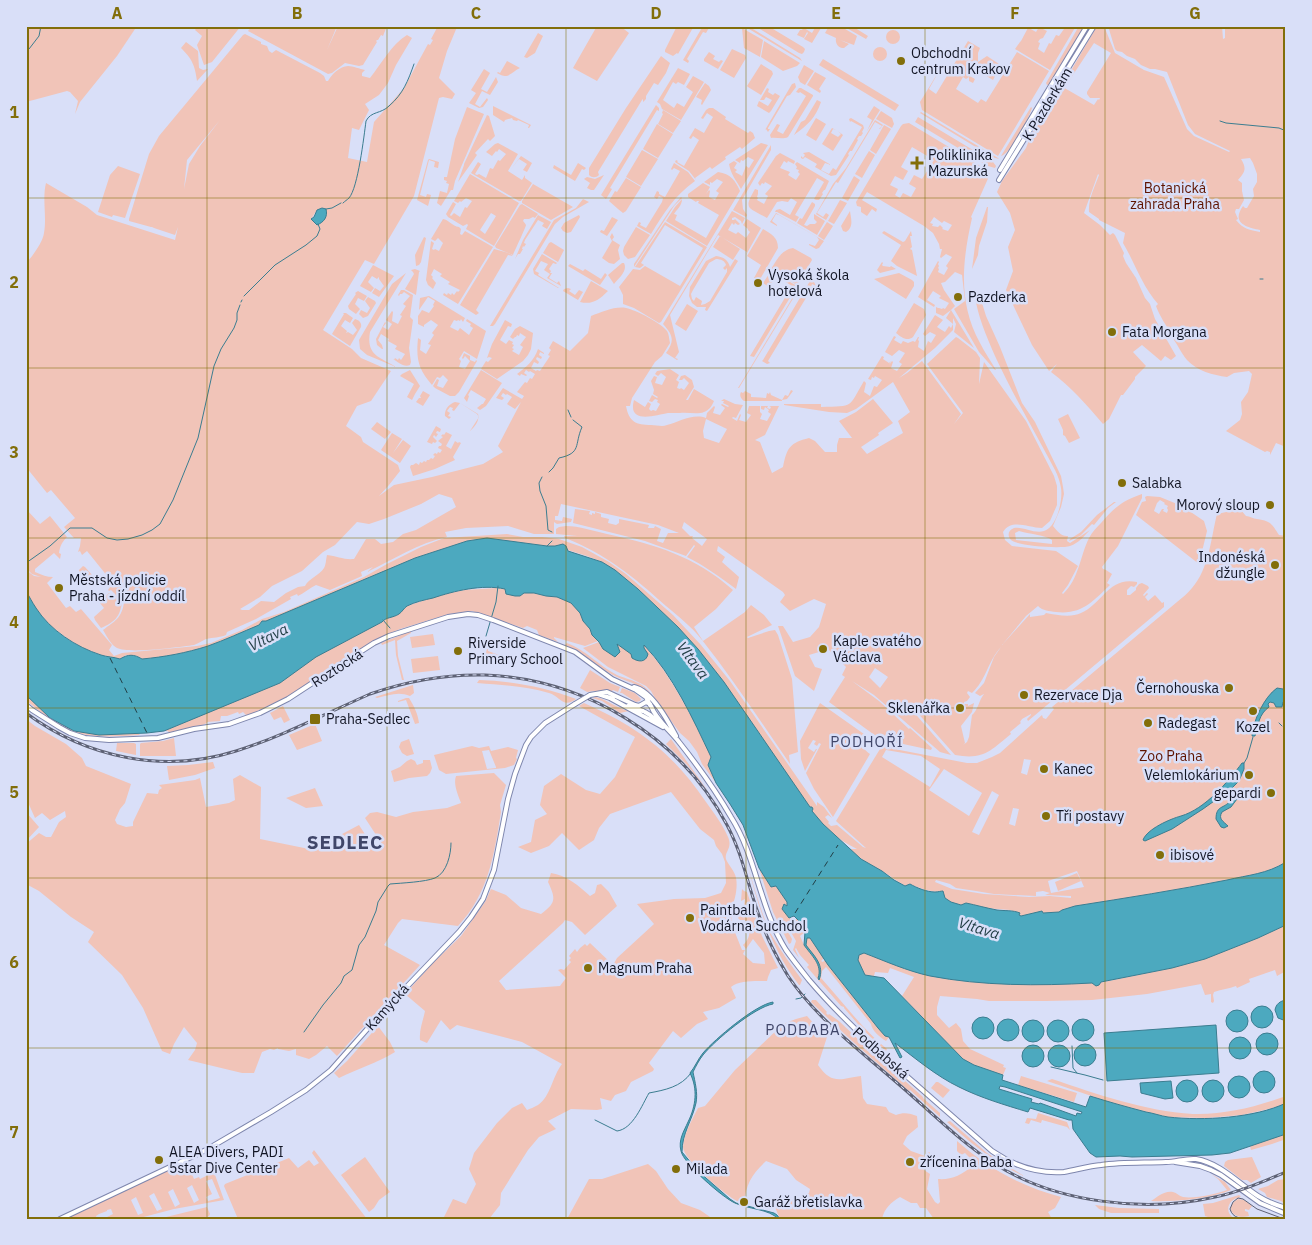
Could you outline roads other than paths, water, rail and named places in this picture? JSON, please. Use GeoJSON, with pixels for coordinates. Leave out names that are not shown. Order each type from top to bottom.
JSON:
{"type":"FeatureCollection","features":[{"type":"Feature","properties":{"kind":"main road","name":"K Pazderkám"},"geometry":{"type":"LineString","coordinates":[[1000,170],[1087,26]]}},
{"type":"Feature","properties":{"kind":"main road","name":"K Pazderkám"},"geometry":{"type":"LineString","coordinates":[[999,180],[1094,26]]}},
{"type":"Feature","properties":{"kind":"main road","name":"Roztocká"},"geometry":{"type":"LineString","coordinates":[[26,705],[59,727],[78,736],[90,739],[158,738],[194,729],[229,724],[260,713],[288,699],[348,659],[389,636],[448,617],[468,614],[493,620],[576,652],[607,675],[642,694],[651,705]]}},
{"type":"Feature","properties":{"kind":"main road"},"geometry":{"type":"LineString","coordinates":[[629,686],[641,689],[647,694],[670,725],[678,740]]}},
{"type":"Feature","properties":{"kind":"main road"},"geometry":{"type":"LineString","coordinates":[[607,692],[639,706],[647,702],[651,705],[650,711],[644,712],[596,693],[607,692]]}},
{"type":"Feature","properties":{"kind":"main road","name":"Kamýcká"},"geometry":{"type":"LineString","coordinates":[[60,1219],[229,1138],[306,1090],[331,1070],[408,984],[459,932],[474,912],[489,885],[494,870],[508,799],[515,774],[531,737],[545,723],[596,693]]}},
{"type":"Feature","properties":{"kind":"main road"},"geometry":{"type":"LineString","coordinates":[[642,694],[644,699],[642,708],[644,712]]}},
{"type":"Feature","properties":{"kind":"main road"},"geometry":{"type":"LineString","coordinates":[[610,698],[663,727]]}},
{"type":"Feature","properties":{"kind":"main road","name":"Podbabská"},"geometry":{"type":"LineString","coordinates":[[651,705],[653,711],[678,740],[722,800],[735,823],[745,843],[770,921],[786,950],[796,963],[819,992],[882,1055],[1002,1157],[1022,1167],[1038,1171],[1063,1172],[1102,1164],[1170,1162],[1200,1166],[1228,1180],[1260,1203],[1286,1214]]}},
{"type":"Feature","properties":{"kind":"main road","name":"Podbabská"},"geometry":{"type":"LineString","coordinates":[[644,712],[650,714],[669,731]]}},
{"type":"Feature","properties":{"kind":"main road","name":"Podbabská"},"geometry":{"type":"LineString","coordinates":[[1170,1162],[1196,1159],[1211,1164],[1262,1199],[1286,1208]]}},
{"type":"Feature","properties":{"kind":"water"},"geometry":{"type":"Polygon","coordinates":[[[326,209],[326,217],[317,225],[311,219],[317,210],[326,209]]]}},
{"type":"Feature","properties":{"kind":"water","name":"Vltava"},"geometry":{"type":"Polygon","coordinates":[[[487,538],[547,546],[563,544],[568,551],[602,562],[615,570],[678,627],[698,649],[724,682],[810,807],[812,807],[812,811],[823,824],[861,859],[905,886],[910,884],[929,891],[943,891],[945,898],[951,902],[961,905],[966,903],[997,910],[1015,911],[1020,913],[1019,915],[1021,916],[1042,911],[1043,913],[1059,912],[1075,906],[1227,880],[1265,872],[1286,862],[1286,925],[1205,959],[1172,968],[1101,982],[1096,986],[1092,983],[1031,985],[970,982],[921,974],[864,953],[859,955],[858,960],[865,975],[884,978],[963,1059],[1003,1075],[1002,1080],[1086,1107],[1090,1096],[1168,1117],[1197,1119],[1228,1117],[1259,1112],[1286,1103],[1286,1134],[1230,1153],[1096,1157],[1090,1153],[1073,1129],[1072,1120],[1030,1108],[1028,1112],[967,1091],[950,1083],[895,1043],[902,1057],[900,1058],[889,1037],[885,1036],[878,1028],[828,965],[810,938],[807,938],[806,945],[820,965],[819,980],[818,964],[804,945],[805,932],[802,924],[794,916],[789,918],[782,909],[784,904],[787,906],[787,902],[776,886],[771,887],[759,868],[743,825],[716,783],[708,765],[711,757],[690,713],[664,670],[644,645],[648,654],[646,659],[641,661],[632,658],[631,654],[617,644],[620,652],[615,657],[603,649],[583,621],[580,613],[571,603],[557,597],[534,593],[524,593],[520,596],[515,596],[506,594],[505,589],[487,587],[459,591],[416,602],[407,606],[397,615],[386,619],[316,657],[280,683],[164,731],[99,735],[74,731],[50,718],[26,695],[26,591],[42,616],[64,637],[101,655],[120,659],[131,655],[142,659],[183,653],[214,644],[259,625],[262,621],[266,621],[415,558],[467,541],[487,538]],[[1000,1086],[999,1089],[1032,1099],[1031,1102],[1040,1103],[1076,1116],[1077,1113],[1081,1114],[1082,1112],[1000,1086]]]}},
{"type":"Feature","properties":{"kind":"water"},"geometry":{"type":"Polygon","coordinates":[[[1277,688],[1286,691],[1286,700],[1283,702],[1282,707],[1276,707],[1274,703],[1270,702],[1268,704],[1269,707],[1261,716],[1255,736],[1252,736],[1254,723],[1260,710],[1268,697],[1277,688]]]}},
{"type":"Feature","properties":{"kind":"water"},"geometry":{"type":"Polygon","coordinates":[[[1244,763],[1244,769],[1239,781],[1231,789],[1172,829],[1145,841],[1143,840],[1149,832],[1159,825],[1190,812],[1207,801],[1223,786],[1244,763]]]}},
{"type":"Feature","properties":{"kind":"water"},"geometry":{"type":"Polygon","coordinates":[[[1238,792],[1245,793],[1245,796],[1237,799],[1231,807],[1222,812],[1221,818],[1228,826],[1221,827],[1216,819],[1217,811],[1238,792]]]}},
{"type":"Feature","properties":{"kind":"water"},"geometry":{"type":"Polygon","coordinates":[[[1286,1000],[1286,1021],[1278,1018],[1275,1010],[1279,1003],[1286,1000]]]}},
{"type":"Feature","properties":{"kind":"water"},"geometry":{"type":"Polygon","coordinates":[[[773,1002],[773,1004],[756,1011],[736,1025],[709,1049],[699,1061],[693,1072],[697,1099],[685,1133],[682,1152],[698,1171],[730,1199],[736,1203],[774,1213],[780,1219],[770,1213],[746,1207],[735,1203],[729,1200],[704,1180],[683,1156],[680,1147],[682,1136],[694,1104],[695,1091],[690,1073],[703,1053],[736,1023],[756,1009],[773,1002]]]}},
{"type":"Feature","properties":{"kind":"water"},"geometry":{"type":"Polygon","coordinates":[[[1262,1006],[1272,1013],[1273,1017],[1266,1027],[1262,1028],[1252,1021],[1251,1017],[1258,1007],[1262,1006]]]}},
{"type":"Feature","properties":{"kind":"water"},"geometry":{"type":"Polygon","coordinates":[[[1237,1010],[1247,1017],[1248,1021],[1241,1031],[1237,1032],[1227,1025],[1226,1021],[1233,1011],[1237,1010]]]}},
{"type":"Feature","properties":{"kind":"water"},"geometry":{"type":"Polygon","coordinates":[[[983,1017],[993,1024],[994,1028],[987,1038],[983,1039],[973,1032],[972,1028],[979,1018],[983,1017]]]}},
{"type":"Feature","properties":{"kind":"water"},"geometry":{"type":"Polygon","coordinates":[[[1008,1019],[1018,1026],[1019,1030],[1012,1040],[1008,1041],[998,1034],[997,1030],[1004,1020],[1008,1019]]]}},
{"type":"Feature","properties":{"kind":"water"},"geometry":{"type":"Polygon","coordinates":[[[1083,1019],[1093,1026],[1094,1030],[1087,1040],[1083,1041],[1073,1034],[1072,1030],[1079,1020],[1083,1019]]]}},
{"type":"Feature","properties":{"kind":"water"},"geometry":{"type":"Polygon","coordinates":[[[1033,1020],[1043,1027],[1044,1031],[1037,1041],[1033,1042],[1023,1035],[1022,1031],[1029,1021],[1033,1020]]]}},
{"type":"Feature","properties":{"kind":"water"},"geometry":{"type":"Polygon","coordinates":[[[1058,1020],[1068,1027],[1069,1031],[1062,1041],[1058,1042],[1048,1035],[1047,1031],[1054,1021],[1058,1020]]]}},
{"type":"Feature","properties":{"kind":"water"},"geometry":{"type":"Polygon","coordinates":[[[1216,1025],[1219,1073],[1107,1081],[1104,1033],[1216,1025]]]}},
{"type":"Feature","properties":{"kind":"water"},"geometry":{"type":"Polygon","coordinates":[[[1267,1033],[1277,1040],[1278,1044],[1271,1054],[1267,1055],[1257,1048],[1256,1044],[1263,1034],[1267,1033]]]}},
{"type":"Feature","properties":{"kind":"water"},"geometry":{"type":"Polygon","coordinates":[[[1240,1037],[1250,1044],[1251,1048],[1244,1058],[1240,1059],[1230,1052],[1229,1048],[1236,1038],[1240,1037]]]}},
{"type":"Feature","properties":{"kind":"water"},"geometry":{"type":"Polygon","coordinates":[[[1085,1044],[1095,1051],[1096,1055],[1089,1065],[1085,1066],[1075,1059],[1074,1055],[1081,1045],[1085,1044]]]}},
{"type":"Feature","properties":{"kind":"water"},"geometry":{"type":"Polygon","coordinates":[[[1033,1045],[1043,1052],[1044,1056],[1037,1066],[1033,1067],[1023,1060],[1022,1056],[1029,1046],[1033,1045]]]}},
{"type":"Feature","properties":{"kind":"water"},"geometry":{"type":"Polygon","coordinates":[[[1059,1045],[1069,1052],[1070,1056],[1063,1066],[1059,1067],[1049,1060],[1048,1056],[1055,1046],[1059,1045]]]}},
{"type":"Feature","properties":{"kind":"water"},"geometry":{"type":"Polygon","coordinates":[[[1264,1071],[1274,1078],[1275,1082],[1268,1092],[1264,1093],[1254,1086],[1253,1082],[1260,1072],[1264,1071]]]}},
{"type":"Feature","properties":{"kind":"water"},"geometry":{"type":"Polygon","coordinates":[[[1239,1076],[1249,1083],[1250,1087],[1243,1097],[1239,1098],[1229,1091],[1228,1087],[1235,1077],[1239,1076]]]}},
{"type":"Feature","properties":{"kind":"water"},"geometry":{"type":"Polygon","coordinates":[[[1187,1080],[1197,1087],[1198,1091],[1191,1101],[1187,1102],[1177,1095],[1176,1091],[1183,1081],[1187,1080]]]}},
{"type":"Feature","properties":{"kind":"water"},"geometry":{"type":"Polygon","coordinates":[[[1213,1080],[1223,1087],[1224,1091],[1217,1101],[1213,1102],[1203,1095],[1202,1091],[1209,1081],[1213,1080]]]}},
{"type":"Feature","properties":{"kind":"water"},"geometry":{"type":"Polygon","coordinates":[[[1171,1081],[1173,1098],[1165,1099],[1141,1093],[1140,1083],[1171,1081]]]}},
{"type":"Feature","properties":{"kind":"waterway"},"geometry":{"type":"LineString","coordinates":[[26,50],[29,49],[39,36],[41,26]]}},
{"type":"Feature","properties":{"kind":"waterway"},"geometry":{"type":"LineString","coordinates":[[343,203],[349,198],[355,184],[366,121],[371,116],[386,109],[398,97],[407,82],[414,64]]}},
{"type":"Feature","properties":{"kind":"waterway"},"geometry":{"type":"LineString","coordinates":[[1220,121],[1279,128],[1286,131]]}},
{"type":"Feature","properties":{"kind":"waterway"},"geometry":{"type":"LineString","coordinates":[[326,209],[341,203]]}},
{"type":"Feature","properties":{"kind":"waterway"},"geometry":{"type":"LineString","coordinates":[[244,296],[275,265],[317,236],[320,229],[318,224]]}},
{"type":"Feature","properties":{"kind":"waterway"},"geometry":{"type":"LineString","coordinates":[[26,563],[50,546],[70,528],[92,528],[107,538],[117,540],[142,535],[160,524],[173,500],[198,438],[214,366],[221,349],[234,328],[240,305]]}},
{"type":"Feature","properties":{"kind":"waterway"},"geometry":{"type":"LineString","coordinates":[[568,410],[571,417]]}},
{"type":"Feature","properties":{"kind":"waterway"},"geometry":{"type":"LineString","coordinates":[[549,472],[559,458],[571,454],[576,447],[582,427],[573,420]]}},
{"type":"Feature","properties":{"kind":"waterway"},"geometry":{"type":"LineString","coordinates":[[542,477],[539,483],[540,491],[546,506],[548,530],[552,532]]}},
{"type":"Feature","properties":{"kind":"waterway"},"geometry":{"type":"LineString","coordinates":[[547,546],[552,541]]}},
{"type":"Feature","properties":{"kind":"waterway"},"geometry":{"type":"LineString","coordinates":[[486,636],[496,602],[498,586]]}},
{"type":"Feature","properties":{"kind":"waterway"},"geometry":{"type":"LineString","coordinates":[[383,620],[390,628]]}},
{"type":"Feature","properties":{"kind":"waterway"},"geometry":{"type":"LineString","coordinates":[[1279,723],[1282,726]]}},
{"type":"Feature","properties":{"kind":"waterway"},"geometry":{"type":"LineString","coordinates":[[1244,763],[1253,737]]}},
{"type":"Feature","properties":{"kind":"waterway"},"geometry":{"type":"LineString","coordinates":[[304,1032],[341,983],[344,976],[352,970],[359,945],[365,937],[378,902],[388,886],[390,884],[413,882],[439,876],[448,863],[451,843]]}},
{"type":"Feature","properties":{"kind":"waterway"},"geometry":{"type":"LineString","coordinates":[[796,999],[801,998],[805,994]]}},
{"type":"Feature","properties":{"kind":"waterway"},"geometry":{"type":"LineString","coordinates":[[1072,1046],[1073,1068],[1077,1073]]}},
{"type":"Feature","properties":{"kind":"waterway"},"geometry":{"type":"LineString","coordinates":[[1051,1067],[1103,1080]]}},
{"type":"Feature","properties":{"kind":"waterway"},"geometry":{"type":"LineString","coordinates":[[595,1120],[617,1131],[623,1129],[636,1116],[649,1093],[678,1085],[691,1073]]}},
{"type":"Feature","properties":{"kind":"tram line"},"geometry":{"type":"LineString","coordinates":[[1250,1219],[1238,1217],[1231,1212],[1230,1209],[1233,1202],[1238,1198],[1243,1199],[1257,1209],[1284,1219]]}},
{"type":"Feature","properties":{"kind":"railway"},"geometry":{"type":"LineString","coordinates":[[26,713],[74,741],[100,751],[127,758],[181,761],[209,758],[236,751],[287,732],[370,694],[412,682],[441,677],[485,675],[522,679],[558,688],[593,701],[626,718],[656,739],[683,765],[707,793],[733,836],[772,948],[799,991],[811,1006],[853,1045],[956,1135],[995,1164],[1045,1188],[1073,1196],[1131,1204],[1188,1202],[1215,1197],[1242,1190],[1286,1172]]}},
{"type":"Feature","properties":{"kind":"place","name":"Obchodní centrum Krakov"},"geometry":{"type":"Point","coordinates":[901,61]}},
{"type":"Feature","properties":{"kind":"place","name":"Poliklinika Mazurská"},"geometry":{"type":"Point","coordinates":[917,163]}},
{"type":"Feature","properties":{"kind":"place","name":"Vysoká škola hotelová"},"geometry":{"type":"Point","coordinates":[758,283]}},
{"type":"Feature","properties":{"kind":"place","name":"Pazderka"},"geometry":{"type":"Point","coordinates":[958,297]}},
{"type":"Feature","properties":{"kind":"place","name":"Fata Morgana"},"geometry":{"type":"Point","coordinates":[1112,332]}},
{"type":"Feature","properties":{"kind":"place","name":"Salabka"},"geometry":{"type":"Point","coordinates":[1122,483]}},
{"type":"Feature","properties":{"kind":"place","name":"Morový sloup"},"geometry":{"type":"Point","coordinates":[1270,505]}},
{"type":"Feature","properties":{"kind":"place","name":"Indonéská džungle"},"geometry":{"type":"Point","coordinates":[1275,565]}},
{"type":"Feature","properties":{"kind":"place","name":"Městská policie Praha - jízdní oddíl"},"geometry":{"type":"Point","coordinates":[59,588]}},
{"type":"Feature","properties":{"kind":"place","name":"Kaple svatého Václava"},"geometry":{"type":"Point","coordinates":[823,649]}},
{"type":"Feature","properties":{"kind":"place","name":"Riverside Primary School"},"geometry":{"type":"Point","coordinates":[458,651]}},
{"type":"Feature","properties":{"kind":"place","name":"Černohouska"},"geometry":{"type":"Point","coordinates":[1229,688]}},
{"type":"Feature","properties":{"kind":"place","name":"Rezervace Dja"},"geometry":{"type":"Point","coordinates":[1024,695]}},
{"type":"Feature","properties":{"kind":"place","name":"Sklenářka"},"geometry":{"type":"Point","coordinates":[960,708]}},
{"type":"Feature","properties":{"kind":"place","name":"Kozel"},"geometry":{"type":"Point","coordinates":[1253,711]}},
{"type":"Feature","properties":{"kind":"place","name":"Praha-Sedlec"},"geometry":{"type":"Point","coordinates":[315,719]}},
{"type":"Feature","properties":{"kind":"place","name":"Radegast"},"geometry":{"type":"Point","coordinates":[1148,723]}},
{"type":"Feature","properties":{"kind":"place","name":"Kanec"},"geometry":{"type":"Point","coordinates":[1044,769]}},
{"type":"Feature","properties":{"kind":"place","name":"Velemlokárium"},"geometry":{"type":"Point","coordinates":[1249,775]}},
{"type":"Feature","properties":{"kind":"place","name":"gepardi"},"geometry":{"type":"Point","coordinates":[1271,793]}},
{"type":"Feature","properties":{"kind":"place","name":"Tři postavy"},"geometry":{"type":"Point","coordinates":[1046,816]}},
{"type":"Feature","properties":{"kind":"place","name":"ibisové"},"geometry":{"type":"Point","coordinates":[1160,855]}},
{"type":"Feature","properties":{"kind":"place","name":"Paintball Vodárna Suchdol"},"geometry":{"type":"Point","coordinates":[690,918]}},
{"type":"Feature","properties":{"kind":"place","name":"Magnum Praha"},"geometry":{"type":"Point","coordinates":[588,968]}},
{"type":"Feature","properties":{"kind":"place","name":"ALEA Divers, PADI 5star Dive Center"},"geometry":{"type":"Point","coordinates":[159,1160]}},
{"type":"Feature","properties":{"kind":"place","name":"zřícenina Baba"},"geometry":{"type":"Point","coordinates":[910,1162]}},
{"type":"Feature","properties":{"kind":"place","name":"Milada"},"geometry":{"type":"Point","coordinates":[676,1169]}},
{"type":"Feature","properties":{"kind":"place","name":"Garáž břetislavka"},"geometry":{"type":"Point","coordinates":[744,1202]}},
{"type":"Feature","properties":{"kind":"district","name":"PODHOŘÍ"},"geometry":{"type":"Point","coordinates":[867,741]}},
{"type":"Feature","properties":{"kind":"district","name":"SEDLEC"},"geometry":{"type":"Point","coordinates":[345,842]}},
{"type":"Feature","properties":{"kind":"district","name":"PODBABA"},"geometry":{"type":"Point","coordinates":[803,1029]}},
{"type":"Feature","properties":{"kind":"park label","name":"Botanická zahrada Praha"},"geometry":{"type":"Point","coordinates":[1175,196]}},
{"type":"Feature","properties":{"kind":"park label","name":"Zoo Praha"},"geometry":{"type":"Point","coordinates":[1171,756]}}]}
